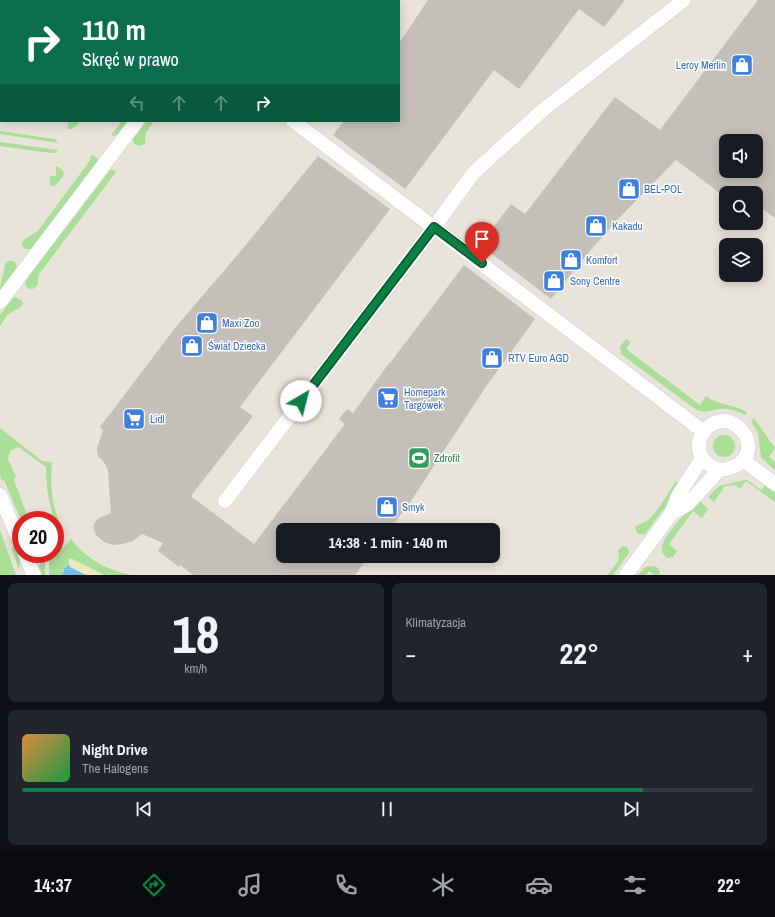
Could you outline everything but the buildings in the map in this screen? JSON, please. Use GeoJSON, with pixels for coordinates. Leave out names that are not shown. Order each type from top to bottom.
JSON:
{"type":"FeatureCollection","features":[{"type":"Feature","properties":{"kind":"lane"},"geometry":{"type":"LineString","coordinates":[[225,502],[472,176],[487,160],[543,110],[684,0]]}},
{"type":"Feature","properties":{"kind":"lane"},"geometry":{"type":"LineString","coordinates":[[0,302],[136,122]]}},
{"type":"Feature","properties":{"kind":"lane"},"geometry":{"type":"LineString","coordinates":[[294,122],[704,432]]}},
{"type":"Feature","properties":{"kind":"lane"},"geometry":{"type":"LineString","coordinates":[[724,421],[732,423],[741,428],[745,434],[748,441],[747,454],[735,467],[727,470],[719,470],[709,466],[702,458],[699,445],[700,437],[704,432],[708,426],[714,423],[724,421]]}},
{"type":"Feature","properties":{"kind":"lane"},"geometry":{"type":"LineString","coordinates":[[626,575],[672,514],[678,496],[702,458]]}},
{"type":"Feature","properties":{"kind":"lane"},"geometry":{"type":"LineString","coordinates":[[743,460],[775,484]]}},
{"type":"Feature","properties":{"kind":"lane"},"geometry":{"type":"LineString","coordinates":[[672,514],[688,504],[719,470]]}},
{"type":"Feature","properties":{"kind":"lane"},"geometry":{"type":"LineString","coordinates":[[0,495],[12,523]]}},
{"type":"Feature","properties":{"kind":"lane"},"geometry":{"type":"LineString","coordinates":[[29,563],[34,575]]}},
{"type":"Feature","properties":{"kind":"green space"},"geometry":{"type":"Polygon","coordinates":[[[69,122],[79,122],[73,128],[67,129],[69,122]]]}},
{"type":"Feature","properties":{"kind":"green space"},"geometry":{"type":"Polygon","coordinates":[[[121,122],[127,122],[118,134],[114,136],[111,135],[121,122]]]}},
{"type":"Feature","properties":{"kind":"green space"},"geometry":{"type":"Polygon","coordinates":[[[146,122],[153,122],[146,133],[145,144],[139,146],[134,144],[133,139],[146,122]]]}},
{"type":"Feature","properties":{"kind":"green space"},"geometry":{"type":"Polygon","coordinates":[[[0,131],[54,139],[59,143],[0,134],[0,131]]]}},
{"type":"Feature","properties":{"kind":"green space"},"geometry":{"type":"Polygon","coordinates":[[[0,142],[58,150],[55,153],[51,153],[0,146],[0,142]]]}},
{"type":"Feature","properties":{"kind":"green space"},"geometry":{"type":"Polygon","coordinates":[[[91,155],[99,160],[32,247],[30,249],[25,249],[22,245],[23,240],[37,232],[86,166],[91,155]]]}},
{"type":"Feature","properties":{"kind":"green space"},"geometry":{"type":"Polygon","coordinates":[[[56,166],[63,170],[64,175],[56,185],[50,186],[50,176],[56,176],[56,166]]]}},
{"type":"Feature","properties":{"kind":"green space"},"geometry":{"type":"Polygon","coordinates":[[[111,169],[116,172],[39,274],[37,286],[33,289],[27,288],[25,283],[26,280],[111,169]]]}},
{"type":"Feature","properties":{"kind":"green space"},"geometry":{"type":"Polygon","coordinates":[[[10,260],[15,262],[17,268],[0,291],[5,264],[10,260]]]}},
{"type":"Feature","properties":{"kind":"green space"},"geometry":{"type":"Polygon","coordinates":[[[15,297],[21,300],[23,303],[22,306],[7,315],[0,326],[0,315],[15,297]]]}},
{"type":"Feature","properties":{"kind":"green space"},"geometry":{"type":"Polygon","coordinates":[[[626,339],[631,342],[626,349],[700,405],[706,396],[716,402],[742,409],[747,412],[745,415],[727,409],[704,411],[695,409],[621,354],[620,347],[626,339]]]}},
{"type":"Feature","properties":{"kind":"green space"},"geometry":{"type":"Polygon","coordinates":[[[754,418],[775,448],[769,457],[775,462],[775,470],[761,458],[758,433],[751,421],[754,418]]]}},
{"type":"Feature","properties":{"kind":"green space"},"geometry":{"type":"Polygon","coordinates":[[[0,428],[42,461],[52,462],[52,494],[56,511],[51,510],[47,489],[46,467],[18,447],[10,451],[8,459],[16,477],[14,480],[25,511],[17,511],[4,480],[2,481],[0,476],[0,428]]]}},
{"type":"Feature","properties":{"kind":"green space"},"geometry":{"type":"Polygon","coordinates":[[[724,435],[732,438],[735,446],[732,454],[724,457],[716,454],[713,446],[716,438],[724,435]]]}},
{"type":"Feature","properties":{"kind":"green space"},"geometry":{"type":"Polygon","coordinates":[[[745,480],[761,490],[765,485],[775,493],[775,502],[746,481],[740,489],[735,485],[725,486],[714,502],[708,497],[719,486],[745,480]]]}},
{"type":"Feature","properties":{"kind":"green space"},"geometry":{"type":"Polygon","coordinates":[[[676,481],[680,484],[669,502],[645,534],[638,534],[635,528],[652,516],[676,481]]]}},
{"type":"Feature","properties":{"kind":"green space"},"geometry":{"type":"Polygon","coordinates":[[[698,499],[708,509],[702,518],[693,511],[669,544],[677,551],[673,557],[667,558],[662,551],[663,543],[666,537],[698,499]]]}},
{"type":"Feature","properties":{"kind":"green space"},"geometry":{"type":"Polygon","coordinates":[[[0,530],[16,575],[0,575],[0,530]]]}},
{"type":"Feature","properties":{"kind":"green space"},"geometry":{"type":"Polygon","coordinates":[[[71,539],[83,552],[97,562],[113,570],[130,575],[104,575],[72,559],[69,559],[69,564],[63,571],[62,575],[49,575],[49,563],[64,563],[64,547],[71,539]]]}},
{"type":"Feature","properties":{"kind":"green space"},"geometry":{"type":"Polygon","coordinates":[[[623,546],[628,548],[629,553],[613,575],[608,575],[618,561],[618,550],[623,546]]]}},
{"type":"Feature","properties":{"kind":"green space"},"geometry":{"type":"Polygon","coordinates":[[[45,563],[45,575],[36,575],[33,568],[45,563]]]}},
{"type":"Feature","properties":{"kind":"green space"},"geometry":{"type":"Polygon","coordinates":[[[645,567],[657,567],[660,572],[659,575],[654,575],[649,571],[646,575],[638,575],[645,567]]]}},
{"type":"Feature","properties":{"kind":"sand"},"geometry":{"type":"Polygon","coordinates":[[[69,559],[72,559],[104,575],[86,575],[70,567],[69,559]]]}},
{"type":"Feature","properties":{"kind":"water"},"geometry":{"type":"Polygon","coordinates":[[[69,564],[70,567],[86,575],[62,575],[65,568],[69,564]]]}},
{"type":"Feature","properties":{"kind":"place","name":"Leroy Merlin"},"geometry":{"type":"Point","coordinates":[742,65]}},
{"type":"Feature","properties":{"kind":"place","name":"BEL-POL"},"geometry":{"type":"Point","coordinates":[629,189]}},
{"type":"Feature","properties":{"kind":"place","name":"Kakadu"},"geometry":{"type":"Point","coordinates":[596,226]}},
{"type":"Feature","properties":{"kind":"place","name":"Komfort"},"geometry":{"type":"Point","coordinates":[571,260]}},
{"type":"Feature","properties":{"kind":"place","name":"Sony Centre"},"geometry":{"type":"Point","coordinates":[554,281]}},
{"type":"Feature","properties":{"kind":"place","name":"Maxi Zoo"},"geometry":{"type":"Point","coordinates":[207,323]}},
{"type":"Feature","properties":{"kind":"place","name":"Świat Dziecka"},"geometry":{"type":"Point","coordinates":[192,346]}},
{"type":"Feature","properties":{"kind":"place","name":"RTV Euro AGD"},"geometry":{"type":"Point","coordinates":[492,358]}},
{"type":"Feature","properties":{"kind":"place","name":"Homepark Targówek"},"geometry":{"type":"Point","coordinates":[388,398]}},
{"type":"Feature","properties":{"kind":"place","name":"Lidl"},"geometry":{"type":"Point","coordinates":[134,419]}},
{"type":"Feature","properties":{"kind":"place","name":"Zdrofit"},"geometry":{"type":"Point","coordinates":[419,458]}},
{"type":"Feature","properties":{"kind":"place","name":"Smyk"},"geometry":{"type":"Point","coordinates":[387,507]}},
{"type":"Feature","properties":{"kind":"route"},"geometry":{"type":"LineString","coordinates":[[301,401],[434,227],[482,263]]}}]}
